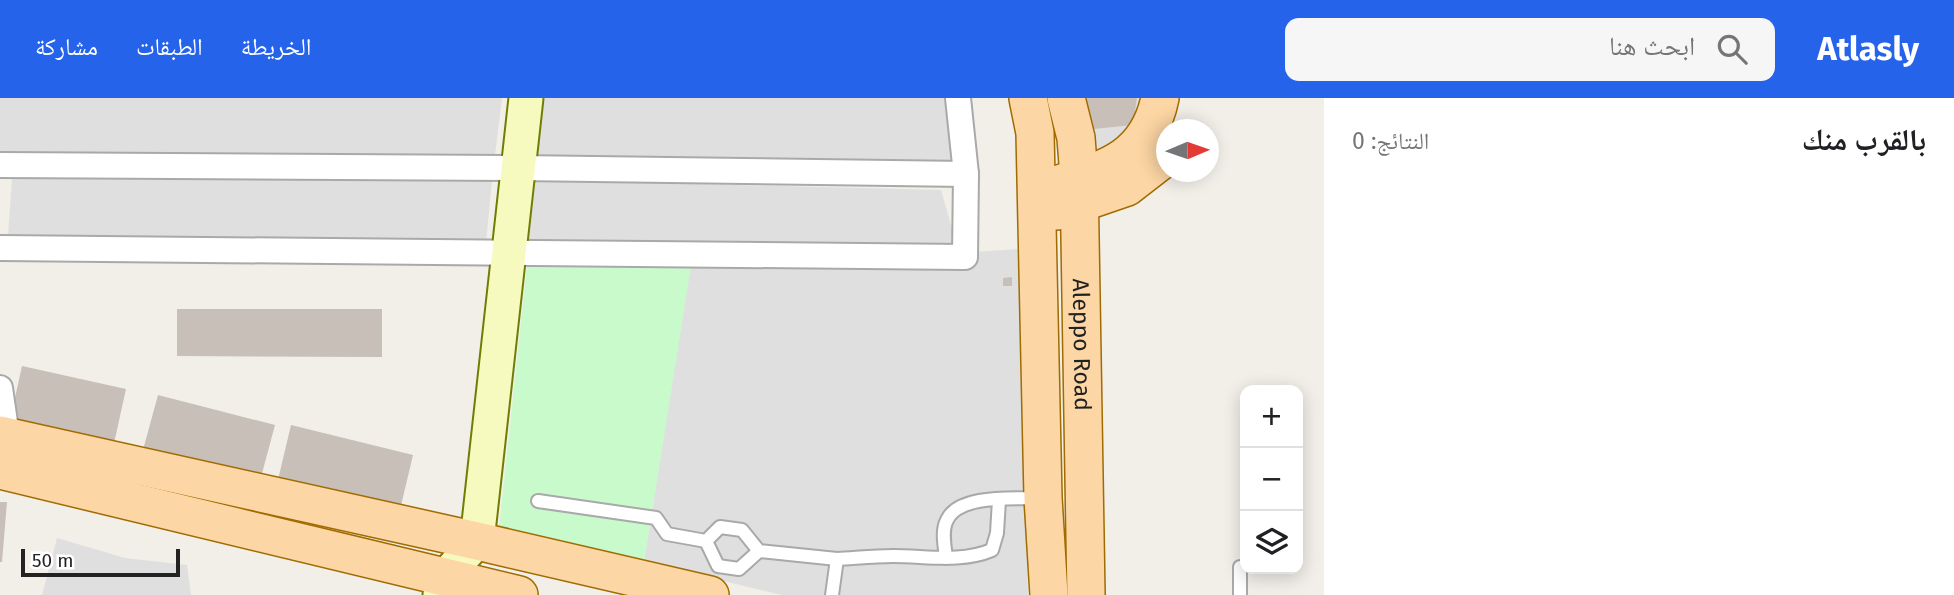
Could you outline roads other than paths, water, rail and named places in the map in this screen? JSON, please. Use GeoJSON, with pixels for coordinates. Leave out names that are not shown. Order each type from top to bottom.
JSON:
{"type":"FeatureCollection","features":[{"type":"Feature","properties":{"kind":"main road","name":"Aleppo Road"},"geometry":{"type":"LineString","coordinates":[[1028,98],[1035,133],[1043,498],[1049,595]]}},
{"type":"Feature","properties":{"kind":"main road","name":"Aleppo Road"},"geometry":{"type":"LineString","coordinates":[[1066,98],[1076,138],[1079,191],[1086,595]]}},
{"type":"Feature","properties":{"kind":"main road"},"geometry":{"type":"LineString","coordinates":[[1079,191],[1128,156],[1149,133],[1160,98]]}},
{"type":"Feature","properties":{"kind":"main road"},"geometry":{"type":"LineString","coordinates":[[1180,119],[1184,98]]}},
{"type":"Feature","properties":{"kind":"main road"},"geometry":{"type":"LineString","coordinates":[[1036,205],[1079,191],[1127,187],[1156,165]]}},
{"type":"Feature","properties":{"kind":"main road"},"geometry":{"type":"LineString","coordinates":[[2,447],[477,541],[709,595]]}},
{"type":"Feature","properties":{"kind":"main road"},"geometry":{"type":"LineString","coordinates":[[2,447],[443,586],[519,595]]}},
{"type":"Feature","properties":{"kind":"street"},"geometry":{"type":"LineString","coordinates":[[443,586],[477,541],[526,98]]}},
{"type":"Feature","properties":{"kind":"street"},"geometry":{"type":"LineString","coordinates":[[0,248],[965,257],[966,174],[958,98]]}},
{"type":"Feature","properties":{"kind":"street"},"geometry":{"type":"LineString","coordinates":[[0,165],[966,174]]}},
{"type":"Feature","properties":{"kind":"street"},"geometry":{"type":"LineString","coordinates":[[0,388],[2,447]]}},
{"type":"Feature","properties":{"kind":"lane"},"geometry":{"type":"LineString","coordinates":[[946,558],[946,520],[958,506],[999,499],[1043,498]]}},
{"type":"Feature","properties":{"kind":"lane"},"geometry":{"type":"LineString","coordinates":[[706,541],[720,527],[742,530],[758,551],[837,559],[977,556],[992,550],[997,533],[999,499]]}},
{"type":"Feature","properties":{"kind":"lane"},"geometry":{"type":"LineString","coordinates":[[538,501],[656,518],[667,534],[706,541]]}},
{"type":"Feature","properties":{"kind":"lane"},"geometry":{"type":"LineString","coordinates":[[706,541],[718,566],[739,569],[758,551]]}},
{"type":"Feature","properties":{"kind":"lane"},"geometry":{"type":"LineString","coordinates":[[832,595],[837,559]]}},
{"type":"Feature","properties":{"kind":"lane"},"geometry":{"type":"LineString","coordinates":[[1240,574],[1240,595]]}}]}
